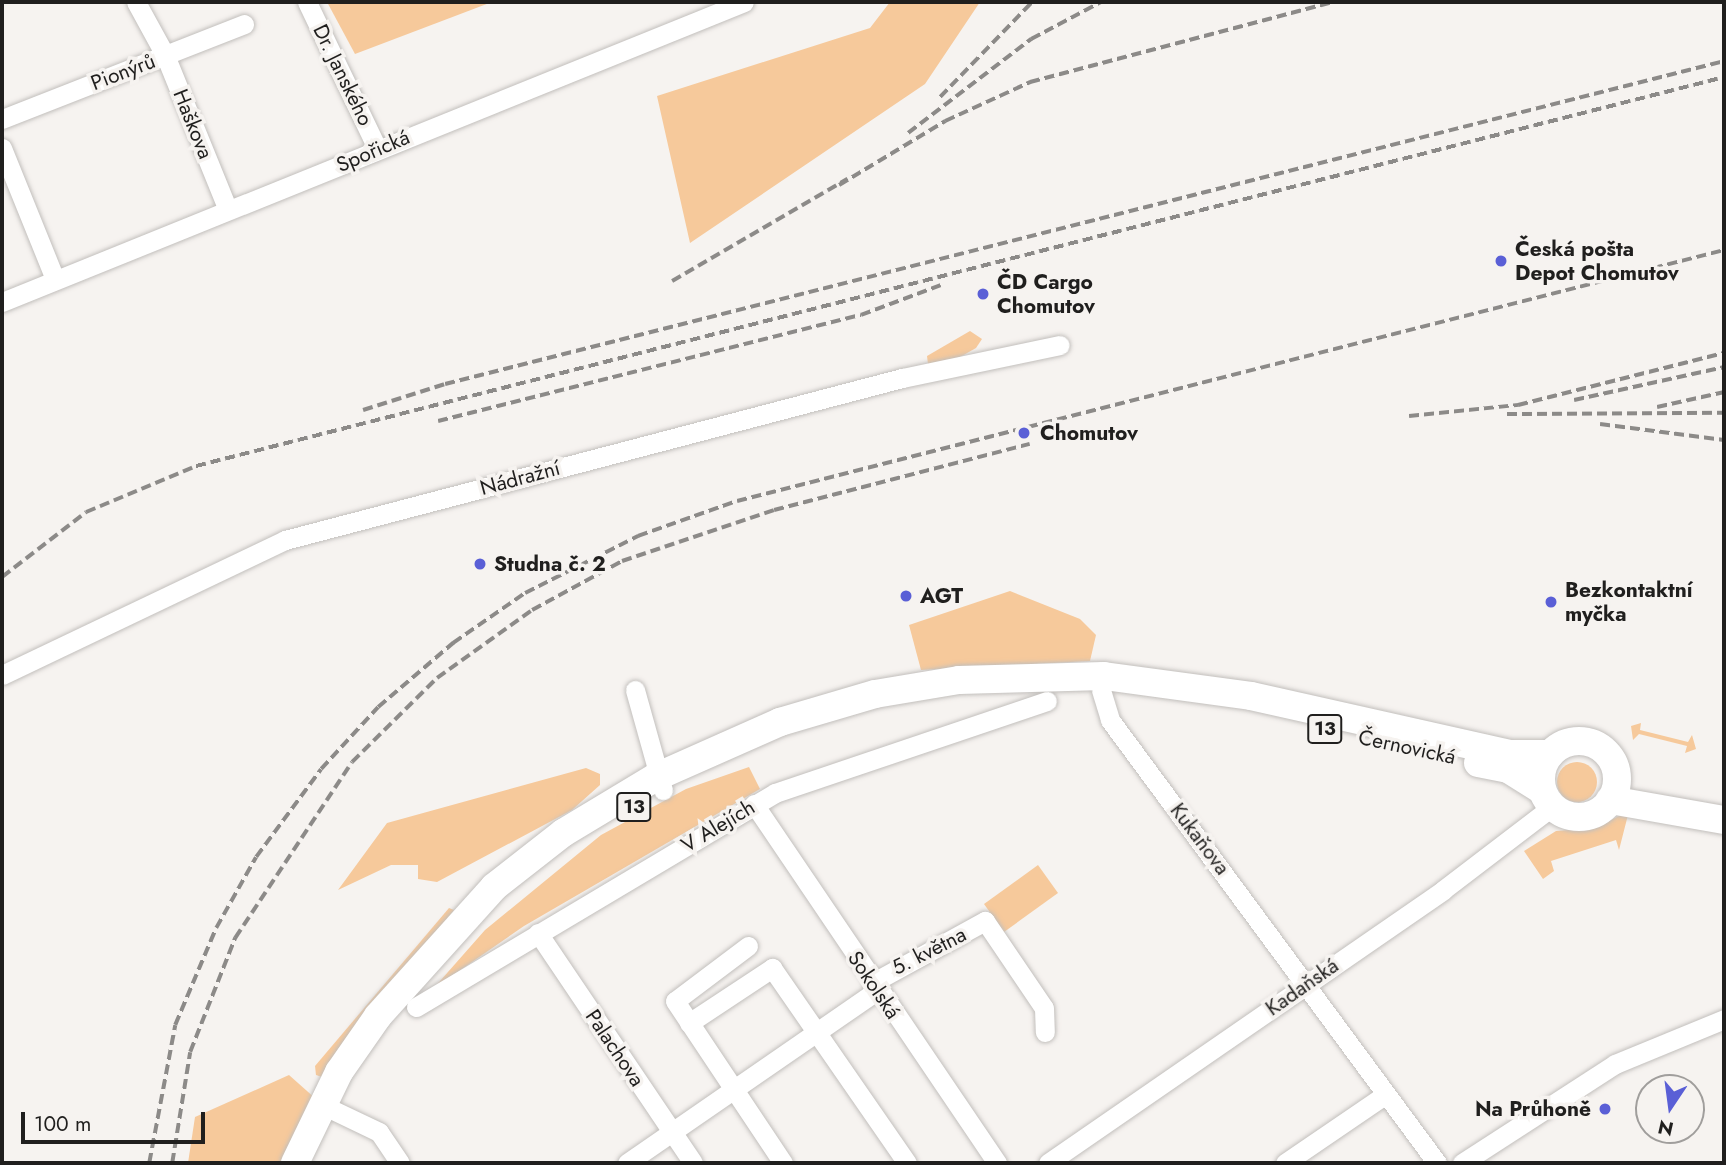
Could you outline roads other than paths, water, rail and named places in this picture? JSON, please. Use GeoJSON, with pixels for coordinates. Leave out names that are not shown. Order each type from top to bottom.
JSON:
{"type":"FeatureCollection","features":[{"type":"Feature","properties":{"kind":"highway","name":"13"},"geometry":{"type":"LineString","coordinates":[[295,1163],[340,1072],[378,1016],[468,912],[535,853],[660,783],[780,722],[875,694],[1010,676],[1102,683]]}},
{"type":"Feature","properties":{"kind":"highway","name":"Černovická"},"geometry":{"type":"LineString","coordinates":[[1102,683],[1251,696],[1510,754],[1550,754],[1572,742],[1590,743],[1607,754],[1613,787],[1580,817],[1507,769],[1102,683]]}},
{"type":"Feature","properties":{"kind":"highway"},"geometry":{"type":"LineString","coordinates":[[1548,798],[1550,754]]}},
{"type":"Feature","properties":{"kind":"highway","name":"13"},"geometry":{"type":"LineString","coordinates":[[310,1163],[335,1111],[390,1023],[504,897],[571,844],[660,783]]}},
{"type":"Feature","properties":{"kind":"highway"},"geometry":{"type":"LineString","coordinates":[[1613,787],[1724,805]]}},
{"type":"Feature","properties":{"kind":"highway"},"geometry":{"type":"LineString","coordinates":[[1613,787],[1724,820]]}},
{"type":"Feature","properties":{"kind":"street","name":"Haškova"},"geometry":{"type":"LineString","coordinates":[[136,2],[165,55],[228,210]]}},
{"type":"Feature","properties":{"kind":"street","name":"Dr. Janského"},"geometry":{"type":"LineString","coordinates":[[307,2],[377,148]]}},
{"type":"Feature","properties":{"kind":"street","name":"Spořická"},"geometry":{"type":"LineString","coordinates":[[2,302],[377,148],[744,2]]}},
{"type":"Feature","properties":{"kind":"street","name":"Pionýrů"},"geometry":{"type":"LineString","coordinates":[[2,119],[244,24]]}},
{"type":"Feature","properties":{"kind":"street"},"geometry":{"type":"LineString","coordinates":[[2,148],[55,279]]}},
{"type":"Feature","properties":{"kind":"street","name":"Nádražní"},"geometry":{"type":"LineString","coordinates":[[2,675],[285,540],[790,406],[1060,345]]}},
{"type":"Feature","properties":{"kind":"street","name":"Kukaňova"},"geometry":{"type":"LineString","coordinates":[[1102,683],[1110,719],[1308,982]]}},
{"type":"Feature","properties":{"kind":"street"},"geometry":{"type":"LineString","coordinates":[[635,690],[660,783]]}},
{"type":"Feature","properties":{"kind":"street","name":"V Alejích"},"geometry":{"type":"LineString","coordinates":[[416,1007],[754,804],[872,757],[1047,701]]}},
{"type":"Feature","properties":{"kind":"street","name":"Kadaňská"},"geometry":{"type":"LineString","coordinates":[[1048,1163],[1308,982],[1548,798]]}},
{"type":"Feature","properties":{"kind":"street","name":"Sokolská"},"geometry":{"type":"LineString","coordinates":[[754,804],[874,987],[997,1163]]}},
{"type":"Feature","properties":{"kind":"street","name":"5. května"},"geometry":{"type":"LineString","coordinates":[[874,987],[985,921],[1044,1008],[1045,1032]]}},
{"type":"Feature","properties":{"kind":"street","name":"Palachova"},"geometry":{"type":"LineString","coordinates":[[538,933],[693,1163]]}},
{"type":"Feature","properties":{"kind":"street"},"geometry":{"type":"LineString","coordinates":[[748,946],[675,1001],[783,1163]]}},
{"type":"Feature","properties":{"kind":"street"},"geometry":{"type":"LineString","coordinates":[[690,1023],[772,968],[907,1163]]}},
{"type":"Feature","properties":{"kind":"street"},"geometry":{"type":"LineString","coordinates":[[1308,982],[1437,1163]]}},
{"type":"Feature","properties":{"kind":"street"},"geometry":{"type":"LineString","coordinates":[[627,1163],[818,1033],[874,987]]}},
{"type":"Feature","properties":{"kind":"street"},"geometry":{"type":"LineString","coordinates":[[1462,1163],[1615,1063],[1724,1019]]}},
{"type":"Feature","properties":{"kind":"street"},"geometry":{"type":"LineString","coordinates":[[1285,1163],[1386,1094]]}},
{"type":"Feature","properties":{"kind":"street"},"geometry":{"type":"LineString","coordinates":[[335,1111],[379,1132],[400,1163]]}},
{"type":"Feature","properties":{"kind":"railway"},"geometry":{"type":"LineString","coordinates":[[940,97],[1032,2]]}},
{"type":"Feature","properties":{"kind":"railway"},"geometry":{"type":"LineString","coordinates":[[908,133],[1031,39],[1101,2]]}},
{"type":"Feature","properties":{"kind":"railway"},"geometry":{"type":"LineString","coordinates":[[839,185],[945,121],[1030,82],[1333,2]]}},
{"type":"Feature","properties":{"kind":"railway"},"geometry":{"type":"LineString","coordinates":[[363,410],[445,384],[1724,61]]}},
{"type":"Feature","properties":{"kind":"railway"},"geometry":{"type":"LineString","coordinates":[[2,577],[86,512],[196,466],[1724,77]]}},
{"type":"Feature","properties":{"kind":"railway"},"geometry":{"type":"LineString","coordinates":[[672,281],[847,179]]}},
{"type":"Feature","properties":{"kind":"railway"},"geometry":{"type":"LineString","coordinates":[[149,1163],[175,1025],[216,928],[256,857],[321,769],[378,707],[453,643],[525,593],[638,536],[737,501],[1724,250]]}},
{"type":"Feature","properties":{"kind":"railway"},"geometry":{"type":"LineString","coordinates":[[438,421],[861,315],[941,285]]}},
{"type":"Feature","properties":{"kind":"railway"},"geometry":{"type":"LineString","coordinates":[[1409,416],[1518,405],[1724,353]]}},
{"type":"Feature","properties":{"kind":"railway"},"geometry":{"type":"LineString","coordinates":[[1574,400],[1724,367]]}},
{"type":"Feature","properties":{"kind":"railway"},"geometry":{"type":"LineString","coordinates":[[1657,407],[1724,392]]}},
{"type":"Feature","properties":{"kind":"railway"},"geometry":{"type":"LineString","coordinates":[[1507,414],[1724,413]]}},
{"type":"Feature","properties":{"kind":"railway"},"geometry":{"type":"LineString","coordinates":[[1600,424],[1724,440]]}},
{"type":"Feature","properties":{"kind":"railway"},"geometry":{"type":"LineString","coordinates":[[172,1163],[190,1052],[235,938],[352,762],[437,678],[532,610],[622,561],[774,510],[1030,444]]}},
{"type":"Feature","properties":{"kind":"place","name":"Česká pošta Depot Chomutov"},"geometry":{"type":"Point","coordinates":[1501,261]}},
{"type":"Feature","properties":{"kind":"place","name":"ČD Cargo Chomutov"},"geometry":{"type":"Point","coordinates":[983,294]}},
{"type":"Feature","properties":{"kind":"place","name":"Chomutov"},"geometry":{"type":"Point","coordinates":[1024,433]}},
{"type":"Feature","properties":{"kind":"place","name":"Studna č. 2"},"geometry":{"type":"Point","coordinates":[480,564]}},
{"type":"Feature","properties":{"kind":"place","name":"AGT"},"geometry":{"type":"Point","coordinates":[906,596]}},
{"type":"Feature","properties":{"kind":"place","name":"Bezkontaktní myčka"},"geometry":{"type":"Point","coordinates":[1551,602]}},
{"type":"Feature","properties":{"kind":"place","name":"Na Průhoně"},"geometry":{"type":"Point","coordinates":[1605,1109]}}]}
